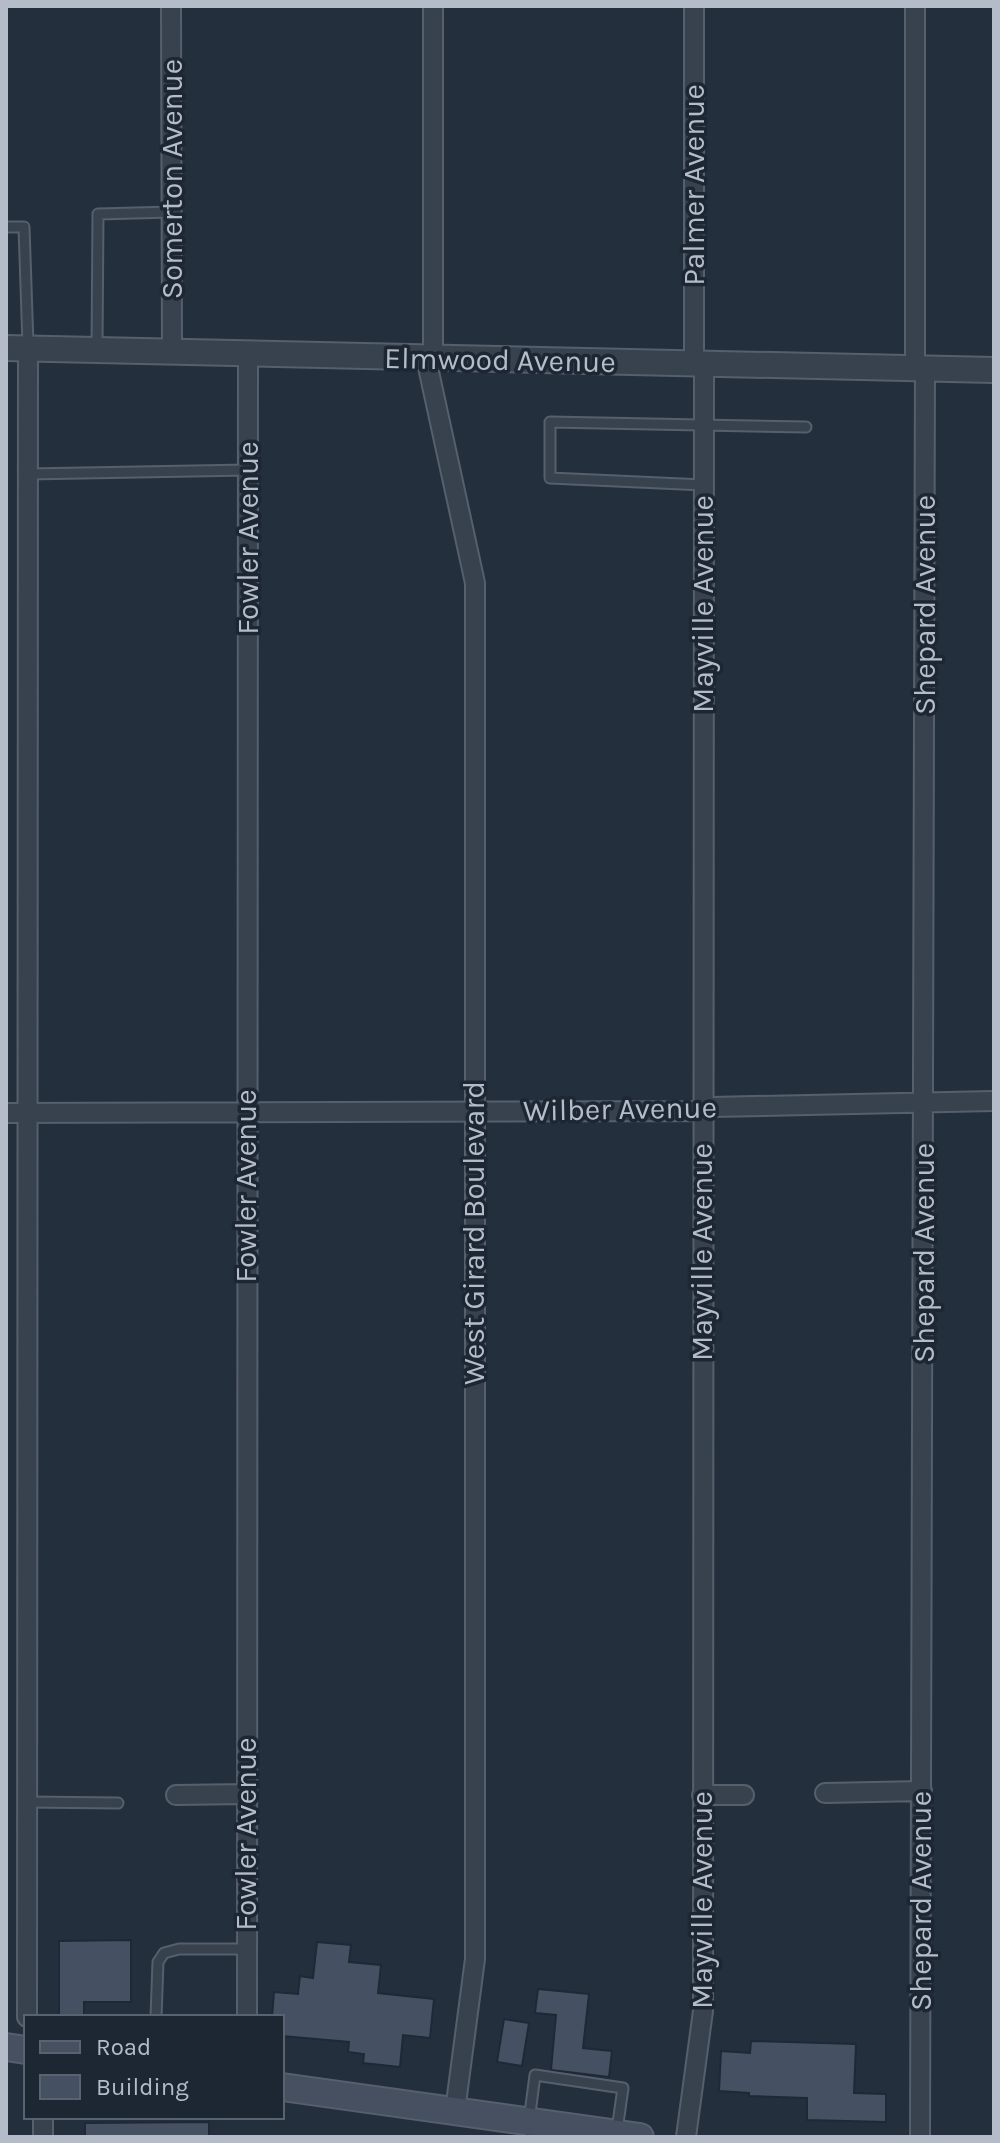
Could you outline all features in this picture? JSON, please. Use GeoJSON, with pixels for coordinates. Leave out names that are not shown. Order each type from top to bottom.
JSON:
{"type":"FeatureCollection","features":[{"type":"Feature","properties":{"kind":"main road"},"geometry":{"type":"LineString","coordinates":[[284,2087],[455,2111],[530,2129],[624,2136]]}},
{"type":"Feature","properties":{"kind":"street","name":"Somerton Avenue"},"geometry":{"type":"LineString","coordinates":[[171,6],[172,352]]}},
{"type":"Feature","properties":{"kind":"street","name":"West Girard Boulevard"},"geometry":{"type":"LineString","coordinates":[[433,6],[429,358],[475,583],[475,1959],[455,2111]]}},
{"type":"Feature","properties":{"kind":"street","name":"Palmer Avenue"},"geometry":{"type":"LineString","coordinates":[[694,6],[699,365]]}},
{"type":"Feature","properties":{"kind":"street","name":"Shepard Avenue"},"geometry":{"type":"LineString","coordinates":[[915,6],[924,1102],[920,2137]]}},
{"type":"Feature","properties":{"kind":"street","name":"Elmwood Avenue"},"geometry":{"type":"LineString","coordinates":[[17,348],[994,370]]}},
{"type":"Feature","properties":{"kind":"street"},"geometry":{"type":"LineString","coordinates":[[17,348],[28,474],[27,2015]]}},
{"type":"Feature","properties":{"kind":"street","name":"Fowler Avenue"},"geometry":{"type":"LineString","coordinates":[[247,2015],[248,354]]}},
{"type":"Feature","properties":{"kind":"street","name":"Mayville Avenue"},"geometry":{"type":"LineString","coordinates":[[686,2137],[703,2011],[704,424],[699,365]]}},
{"type":"Feature","properties":{"kind":"street","name":"Wilber Avenue"},"geometry":{"type":"LineString","coordinates":[[6,1113],[702,1110],[711,1107],[994,1101]]}},
{"type":"Feature","properties":{"kind":"street"},"geometry":{"type":"LineString","coordinates":[[825,1793],[922,1791]]}},
{"type":"Feature","properties":{"kind":"street"},"geometry":{"type":"LineString","coordinates":[[176,1795],[246,1794]]}},
{"type":"Feature","properties":{"kind":"street"},"geometry":{"type":"LineString","coordinates":[[702,1795],[744,1795]]}},
{"type":"Feature","properties":{"kind":"lane"},"geometry":{"type":"LineString","coordinates":[[97,350],[98,214],[172,212]]}},
{"type":"Feature","properties":{"kind":"lane"},"geometry":{"type":"LineString","coordinates":[[6,227],[24,227],[17,348]]}},
{"type":"Feature","properties":{"kind":"lane"},"geometry":{"type":"LineString","coordinates":[[704,485],[550,478],[550,422],[806,427]]}},
{"type":"Feature","properties":{"kind":"lane"},"geometry":{"type":"LineString","coordinates":[[28,474],[248,470]]}},
{"type":"Feature","properties":{"kind":"lane"},"geometry":{"type":"LineString","coordinates":[[26,1802],[118,1803]]}},
{"type":"Feature","properties":{"kind":"lane"},"geometry":{"type":"LineString","coordinates":[[156,2015],[158,1962],[164,1953],[179,1949],[246,1949]]}},
{"type":"Feature","properties":{"kind":"lane"},"geometry":{"type":"LineString","coordinates":[[530,2129],[535,2075],[623,2088],[624,2136]]}},
{"type":"Feature","properties":{"kind":"building"},"geometry":{"type":"Polygon","coordinates":[[[131,1940],[131,2002],[84,2002],[84,2015],[59,2015],[59,1941],[131,1940]]]}},
{"type":"Feature","properties":{"kind":"building"},"geometry":{"type":"Polygon","coordinates":[[[317,1942],[351,1945],[349,1962],[381,1965],[378,1993],[434,1999],[430,2038],[403,2035],[400,2067],[363,2063],[364,2054],[348,2052],[349,2042],[284,2036],[284,2015],[272,2015],[274,1992],[298,1994],[300,1976],[313,1978],[317,1942]]]}},
{"type":"Feature","properties":{"kind":"building"},"geometry":{"type":"Polygon","coordinates":[[[538,1989],[589,1994],[583,2048],[612,2051],[609,2077],[551,2070],[556,2015],[535,2013],[538,1989]]]}},
{"type":"Feature","properties":{"kind":"building"},"geometry":{"type":"Polygon","coordinates":[[[504,2019],[529,2023],[522,2066],[497,2062],[504,2019]]]}},
{"type":"Feature","properties":{"kind":"building"},"geometry":{"type":"Polygon","coordinates":[[[751,2041],[856,2044],[854,2093],[886,2094],[886,2122],[807,2120],[807,2098],[749,2096],[749,2093],[719,2091],[721,2051],[750,2053],[751,2041]]]}},
{"type":"Feature","properties":{"kind":"building"},"geometry":{"type":"Polygon","coordinates":[[[209,2122],[209,2137],[85,2137],[85,2123],[209,2122]]]}}]}
